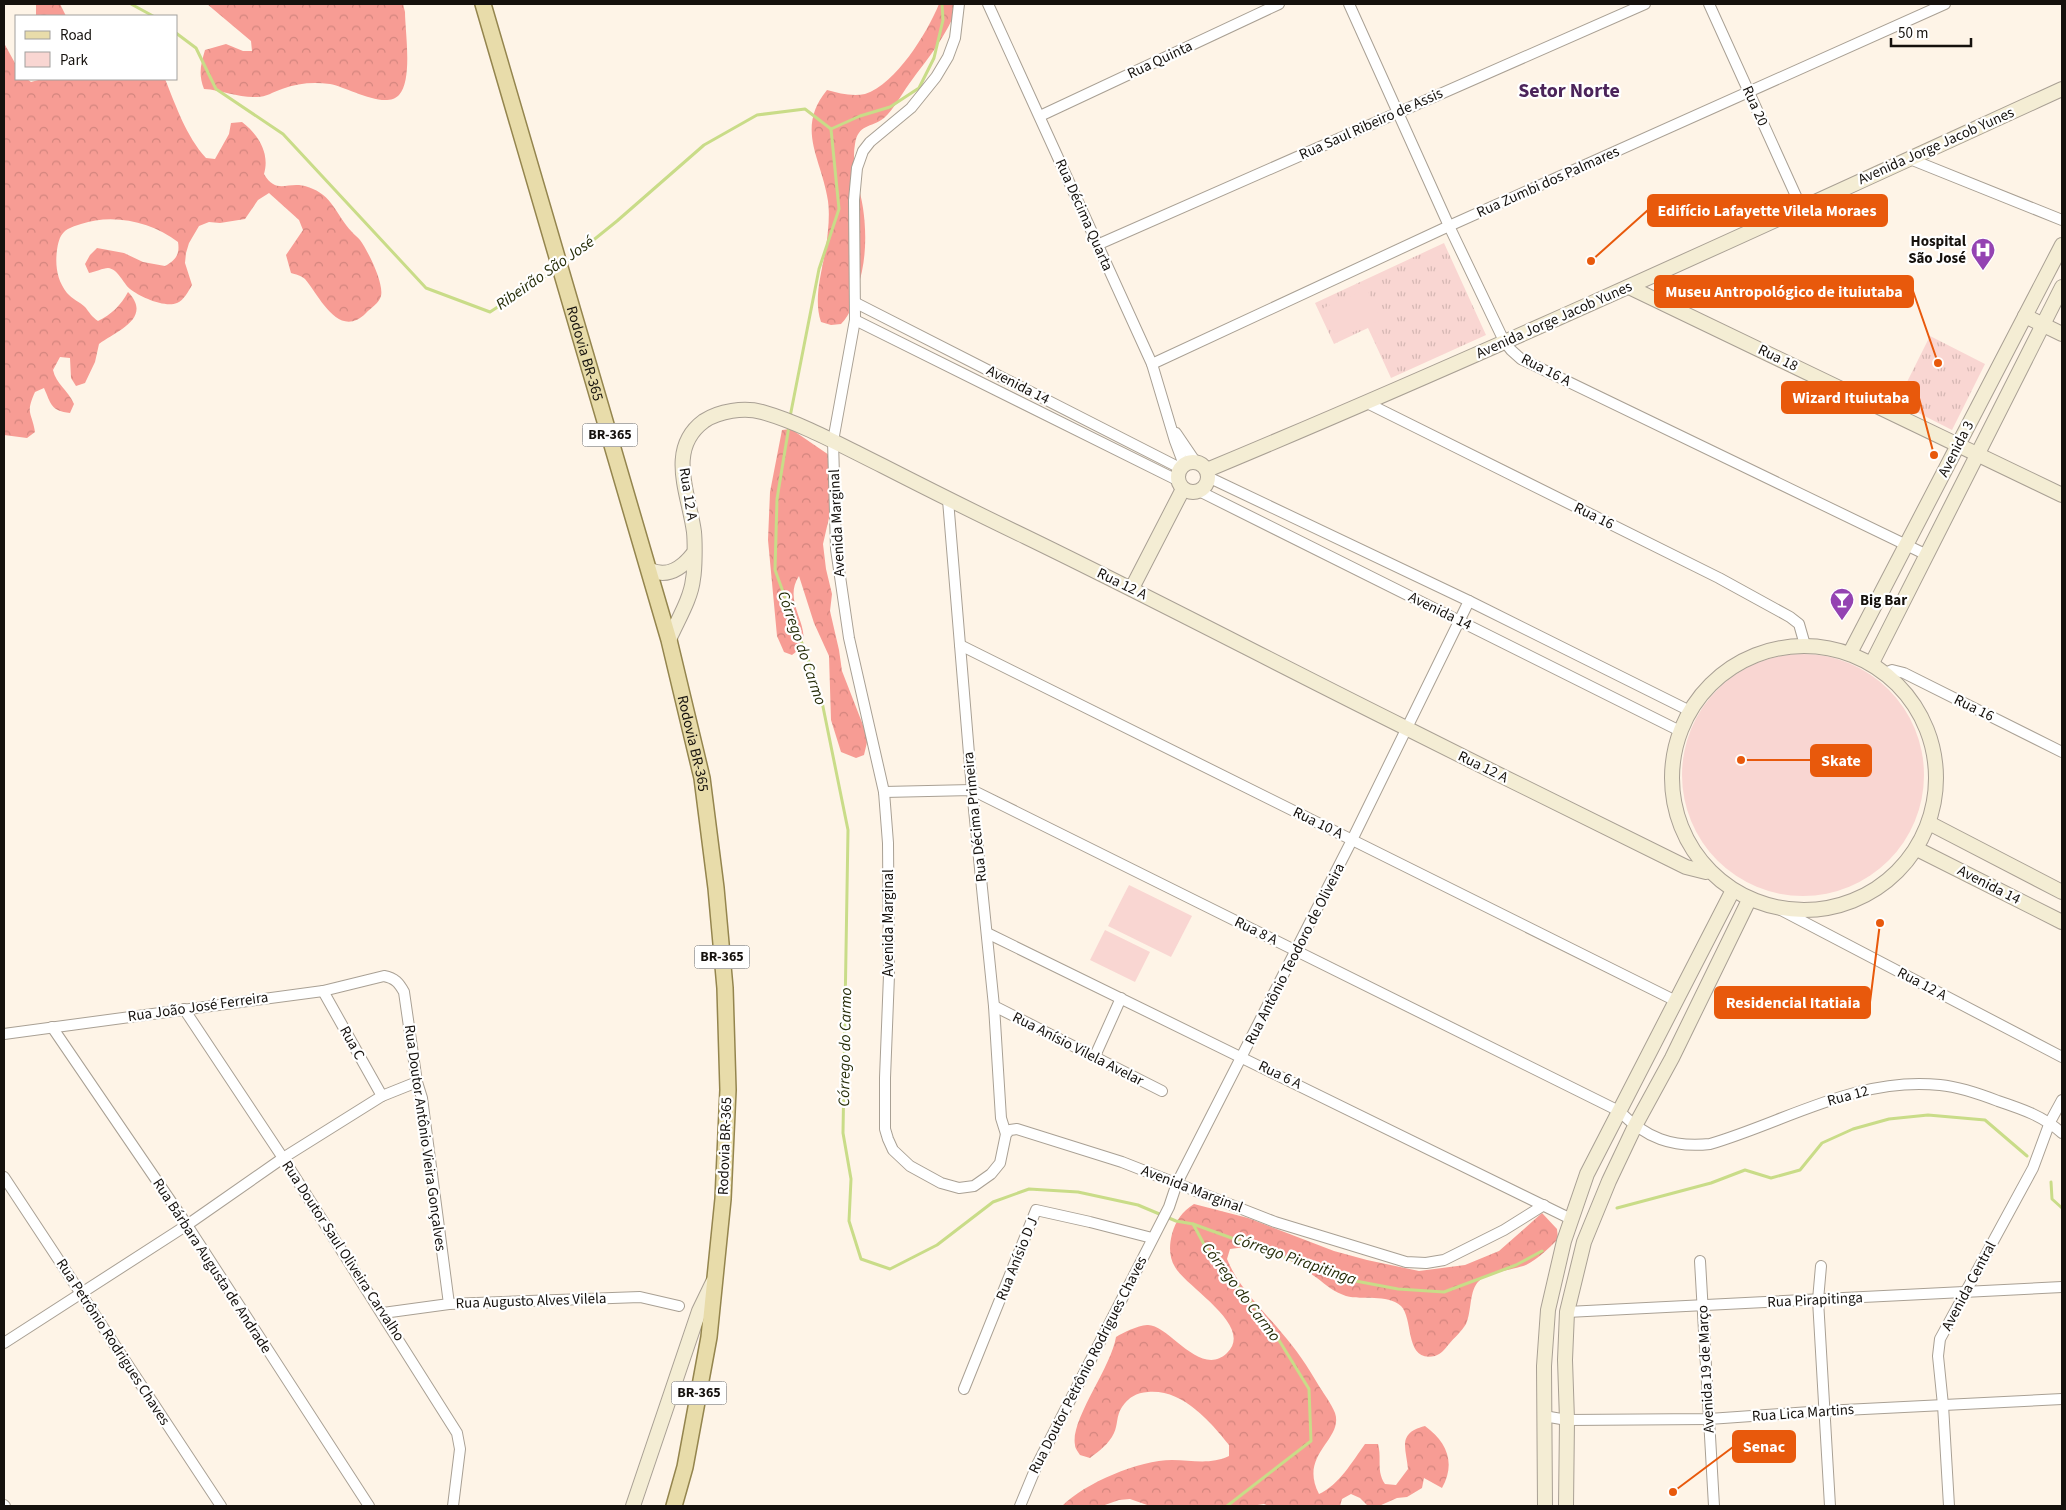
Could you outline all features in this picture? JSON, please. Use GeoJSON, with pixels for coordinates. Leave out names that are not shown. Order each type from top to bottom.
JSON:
{"type":"FeatureCollection","features":[{"type":"Feature","properties":{"kind":"main road","name":"Rodovia BR-365"},"geometry":{"type":"LineString","coordinates":[[484,4],[669,640],[702,778],[716,888],[725,988],[728,1090],[724,1199],[709,1336],[685,1467],[674,1506]]}},
{"type":"Feature","properties":{"kind":"main road","name":"Avenida Jorge Jacob Yunes"},"geometry":{"type":"LineString","coordinates":[[1191,473],[1367,403],[1629,287],[2062,89]]}},
{"type":"Feature","properties":{"kind":"main road","name":"Avenida 3"},"geometry":{"type":"LineString","coordinates":[[1850,653],[2062,245]]}},
{"type":"Feature","properties":{"kind":"main road","name":"Rua 18"},"geometry":{"type":"LineString","coordinates":[[1629,287],[2062,495]]}},
{"type":"Feature","properties":{"kind":"main road","name":"Avenida 3"},"geometry":{"type":"LineString","coordinates":[[1872,663],[2062,287]]}},
{"type":"Feature","properties":{"kind":"main road"},"geometry":{"type":"LineString","coordinates":[[2025,316],[2062,334]]}},
{"type":"Feature","properties":{"kind":"main road","name":"Rua 12 A"},"geometry":{"type":"LineString","coordinates":[[669,640],[693,580],[694,533],[686,495],[682,460],[683,450],[695,429],[706,420],[724,412],[757,411],[782,419],[833,441],[948,500],[1132,588],[1686,868],[1706,872]]}},
{"type":"Feature","properties":{"kind":"main road"},"geometry":{"type":"LineString","coordinates":[[1132,588],[1191,473]]}},
{"type":"Feature","properties":{"kind":"main road","name":"Avenida 14"},"geometry":{"type":"LineString","coordinates":[[1191,473],[1192,492],[1199,491]]}},
{"type":"Feature","properties":{"kind":"main road"},"geometry":{"type":"LineString","coordinates":[[650,570],[663,574],[676,570],[686,563],[693,554]]}},
{"type":"Feature","properties":{"kind":"main road"},"geometry":{"type":"LineString","coordinates":[[1805,645],[1850,653],[1872,663],[1901,686],[1922,716],[1934,750],[1937,787],[1929,823],[1917,849],[1891,877],[1858,900],[1820,910],[1781,910],[1749,900],[1732,892],[1706,872],[1686,841],[1674,808],[1672,769],[1680,731],[1690,711],[1720,676],[1760,653],[1805,645]]}},
{"type":"Feature","properties":{"kind":"main road","name":"Avenida 14"},"geometry":{"type":"LineString","coordinates":[[1929,823],[2062,892]]}},
{"type":"Feature","properties":{"kind":"main road","name":"Avenida 14"},"geometry":{"type":"LineString","coordinates":[[1917,849],[2062,922]]}},
{"type":"Feature","properties":{"kind":"main road"},"geometry":{"type":"LineString","coordinates":[[1545,1506],[1544,1366],[1548,1310],[1571,1219],[1588,1174],[1619,1111],[1732,892]]}},
{"type":"Feature","properties":{"kind":"main road"},"geometry":{"type":"LineString","coordinates":[[1566,1506],[1567,1420],[1565,1360],[1568,1312],[1584,1242],[1609,1181],[1636,1124],[1672,1058],[1749,900]]}},
{"type":"Feature","properties":{"kind":"main road"},"geometry":{"type":"LineString","coordinates":[[633,1506],[699,1312],[714,1279]]}},
{"type":"Feature","properties":{"kind":"street","name":"Avenida Marginal"},"geometry":{"type":"LineString","coordinates":[[959,4],[955,38],[948,57],[936,77],[911,108],[870,142],[863,151],[857,168],[854,200],[855,320],[833,441],[836,549],[849,638],[884,792],[888,843],[889,947],[885,1129],[893,1150],[910,1166],[941,1183],[959,1188],[974,1186],[991,1174],[1000,1162],[1006,1134],[1010,1130],[1017,1129],[1178,1182],[1275,1222],[1406,1262],[1426,1263],[1444,1260],[1504,1230],[1544,1205]]}},
{"type":"Feature","properties":{"kind":"street","name":"Rua Décima Quarta"},"geometry":{"type":"LineString","coordinates":[[988,4],[1152,364],[1172,428],[1191,473]]}},
{"type":"Feature","properties":{"kind":"street","name":"Rua Quinta"},"geometry":{"type":"LineString","coordinates":[[1040,116],[1279,4]]}},
{"type":"Feature","properties":{"kind":"street","name":"Rua 16 A"},"geometry":{"type":"LineString","coordinates":[[1348,4],[1449,226],[1510,350],[1521,359],[1927,555]]}},
{"type":"Feature","properties":{"kind":"street","name":"Rua Saul Ribeiro de Assis"},"geometry":{"type":"LineString","coordinates":[[1097,245],[1645,4]]}},
{"type":"Feature","properties":{"kind":"street","name":"Rua 20"},"geometry":{"type":"LineString","coordinates":[[1709,4],[1801,208]]}},
{"type":"Feature","properties":{"kind":"street","name":"Rua Zumbi dos Palmares"},"geometry":{"type":"LineString","coordinates":[[1152,364],[1449,226],[1945,4]]}},
{"type":"Feature","properties":{"kind":"street"},"geometry":{"type":"LineString","coordinates":[[1910,159],[2062,220]]}},
{"type":"Feature","properties":{"kind":"street","name":"Avenida 14"},"geometry":{"type":"LineString","coordinates":[[856,303],[1191,473]]}},
{"type":"Feature","properties":{"kind":"street","name":"Avenida 14"},"geometry":{"type":"LineString","coordinates":[[855,320],[1469,601],[1690,711]]}},
{"type":"Feature","properties":{"kind":"street","name":"Rua 16"},"geometry":{"type":"LineString","coordinates":[[1367,403],[1719,578],[1790,617],[1799,624],[1805,645]]}},
{"type":"Feature","properties":{"kind":"street","name":"Avenida 14"},"geometry":{"type":"LineString","coordinates":[[1199,491],[1680,731]]}},
{"type":"Feature","properties":{"kind":"street","name":"Rua Décima Primeira"},"geometry":{"type":"LineString","coordinates":[[948,500],[972,790],[994,1006],[1001,1118],[1006,1134]]}},
{"type":"Feature","properties":{"kind":"street","name":"Rua Antônio Teodoro de Oliveira"},"geometry":{"type":"LineString","coordinates":[[1158,1226],[1169,1208],[1178,1182],[1352,840],[1469,601]]}},
{"type":"Feature","properties":{"kind":"street","name":"Rua 10 A"},"geometry":{"type":"LineString","coordinates":[[960,645],[1676,1001]]}},
{"type":"Feature","properties":{"kind":"street","name":"Rua 16"},"geometry":{"type":"LineString","coordinates":[[1884,673],[1892,670],[1904,673],[2062,752]]}},
{"type":"Feature","properties":{"kind":"street","name":"Rua 8 A"},"geometry":{"type":"LineString","coordinates":[[884,792],[972,790],[1619,1111],[1636,1124]]}},
{"type":"Feature","properties":{"kind":"street","name":"Rua 12 A"},"geometry":{"type":"LineString","coordinates":[[1781,910],[2062,1057]]}},
{"type":"Feature","properties":{"kind":"street","name":"Rua 6 A"},"geometry":{"type":"LineString","coordinates":[[987,933],[1571,1219]]}},
{"type":"Feature","properties":{"kind":"street","name":"Rua João José Ferreira"},"geometry":{"type":"LineString","coordinates":[[4,1034],[323,991],[384,976],[392,977]]}},
{"type":"Feature","properties":{"kind":"street","name":"Rua Doutor Antônio Vieira Gonçalves"},"geometry":{"type":"LineString","coordinates":[[392,977],[399,983],[404,992],[417,1082],[422,1098],[450,1304]]}},
{"type":"Feature","properties":{"kind":"street","name":"Rua C"},"geometry":{"type":"LineString","coordinates":[[323,991],[382,1096]]}},
{"type":"Feature","properties":{"kind":"street"},"geometry":{"type":"LineString","coordinates":[[1096,1056],[1121,998]]}},
{"type":"Feature","properties":{"kind":"street","name":"Rua Anísio Vilela Avelar"},"geometry":{"type":"LineString","coordinates":[[994,1006],[1162,1091]]}},
{"type":"Feature","properties":{"kind":"street","name":"Rua Doutor Saul Oliveira Carvalho"},"geometry":{"type":"LineString","coordinates":[[184,1009],[383,1313],[457,1433],[460,1449],[453,1506]]}},
{"type":"Feature","properties":{"kind":"street","name":"Rua Bárbara Augusta de Andrade"},"geometry":{"type":"LineString","coordinates":[[52,1027],[186,1225],[369,1506]]}},
{"type":"Feature","properties":{"kind":"street"},"geometry":{"type":"LineString","coordinates":[[4,1343],[186,1225],[283,1158],[382,1096],[417,1082]]}},
{"type":"Feature","properties":{"kind":"street","name":"Rua 12"},"geometry":{"type":"LineString","coordinates":[[1636,1124],[1657,1140],[1671,1144],[1691,1146],[1710,1144],[1850,1093],[1891,1086],[1919,1084],[1941,1085],[1982,1095],[2036,1115],[2050,1122],[2062,1133]]}},
{"type":"Feature","properties":{"kind":"street","name":"Avenida Central"},"geometry":{"type":"LineString","coordinates":[[1949,1506],[1938,1346],[1948,1322],[2035,1164],[2050,1122],[2062,1100]]}},
{"type":"Feature","properties":{"kind":"street","name":"Rua Petrônio Rodrigues Chaves"},"geometry":{"type":"LineString","coordinates":[[4,1177],[221,1506]]}},
{"type":"Feature","properties":{"kind":"street","name":"Rua Anísio D J"},"geometry":{"type":"LineString","coordinates":[[964,1389],[1036,1210],[1152,1238]]}},
{"type":"Feature","properties":{"kind":"street","name":"Rua Doutor Petrônio Rodrigues Chaves"},"geometry":{"type":"LineString","coordinates":[[1020,1506],[1037,1465],[1158,1226]]}},
{"type":"Feature","properties":{"kind":"street","name":"Avenida 19 de Março"},"geometry":{"type":"LineString","coordinates":[[1700,1261],[1714,1506]]}},
{"type":"Feature","properties":{"kind":"street"},"geometry":{"type":"LineString","coordinates":[[1822,1266],[1818,1300],[1830,1506]]}},
{"type":"Feature","properties":{"kind":"street","name":"Rua Pirapitinga"},"geometry":{"type":"LineString","coordinates":[[1568,1312],[2062,1287]]}},
{"type":"Feature","properties":{"kind":"street","name":"Rua Augusto Alves Vilela"},"geometry":{"type":"LineString","coordinates":[[383,1313],[450,1304],[640,1297],[679,1306]]}},
{"type":"Feature","properties":{"kind":"street","name":"Rua Lica Martins"},"geometry":{"type":"LineString","coordinates":[[1544,1416],[1567,1420],[1709,1419],[2062,1399]]}},
{"type":"Feature","properties":{"kind":"green space"},"geometry":{"type":"Polygon","coordinates":[[[36,4],[60,4],[66,15],[36,15],[36,4]]]}},
{"type":"Feature","properties":{"kind":"green space"},"geometry":{"type":"Polygon","coordinates":[[[207,4],[403,4],[407,67],[403,88],[399,95],[393,99],[385,100],[375,99],[324,83],[294,85],[260,97],[204,89],[201,65],[205,50],[226,44],[243,51],[252,51],[251,41],[207,4]]]}},
{"type":"Feature","properties":{"kind":"green space"},"geometry":{"type":"Polygon","coordinates":[[[939,4],[958,4],[943,36],[888,114],[862,130],[857,138],[854,160],[865,229],[862,270],[853,304],[841,324],[831,325],[821,322],[818,294],[827,242],[829,212],[825,186],[813,144],[813,118],[818,104],[827,90],[860,95],[877,88],[888,80],[899,69],[918,43],[939,4]]]}},
{"type":"Feature","properties":{"kind":"green space"},"geometry":{"type":"Polygon","coordinates":[[[4,43],[15,63],[15,80],[28,80],[31,82],[38,80],[165,80],[187,130],[206,158],[215,159],[229,134],[231,123],[242,122],[262,145],[265,159],[264,174],[269,181],[278,186],[301,185],[323,195],[360,240],[371,259],[380,283],[381,296],[379,301],[356,320],[347,322],[339,319],[324,305],[305,279],[291,273],[286,255],[303,230],[299,220],[269,193],[258,200],[245,219],[220,223],[209,222],[199,226],[189,243],[186,253],[185,263],[192,285],[182,300],[177,303],[166,304],[153,301],[134,292],[112,269],[106,268],[89,273],[85,264],[97,248],[124,253],[143,262],[165,266],[176,256],[178,242],[156,229],[132,221],[106,219],[74,226],[62,234],[57,248],[57,267],[59,278],[64,288],[69,295],[83,305],[98,321],[115,309],[128,292],[135,301],[137,309],[135,316],[123,329],[99,344],[95,362],[85,383],[76,386],[71,378],[70,358],[60,357],[53,370],[74,404],[70,413],[59,411],[52,406],[44,388],[35,392],[30,405],[35,432],[27,438],[4,435],[4,43]]]}},
{"type":"Feature","properties":{"kind":"green space"},"geometry":{"type":"Polygon","coordinates":[[[1444,243],[1486,335],[1391,378],[1368,328],[1334,344],[1315,303],[1444,243]]]}},
{"type":"Feature","properties":{"kind":"green space"},"geometry":{"type":"Polygon","coordinates":[[[1367,289],[1381,320],[1337,339],[1323,308],[1367,289]]]}},
{"type":"Feature","properties":{"kind":"green space"},"geometry":{"type":"Polygon","coordinates":[[[1930,336],[1985,364],[1952,430],[1897,402],[1930,336]]]}},
{"type":"Feature","properties":{"kind":"green space"},"geometry":{"type":"Polygon","coordinates":[[[791,429],[829,455],[834,496],[823,544],[832,594],[830,611],[842,671],[868,738],[864,755],[856,758],[841,752],[831,720],[829,656],[814,623],[799,576],[794,587],[794,598],[803,629],[800,647],[792,655],[784,652],[777,636],[768,540],[770,492],[782,430],[791,429]]]}},
{"type":"Feature","properties":{"kind":"green space"},"geometry":{"type":"Polygon","coordinates":[[[1803,654],[1827,656],[1849,663],[1870,674],[1889,689],[1904,708],[1915,729],[1922,751],[1924,775],[1922,799],[1915,821],[1904,842],[1889,861],[1870,876],[1849,887],[1827,894],[1803,896],[1779,894],[1757,887],[1736,876],[1717,861],[1702,842],[1691,821],[1684,799],[1682,775],[1684,751],[1691,729],[1702,708],[1717,689],[1736,674],[1757,663],[1779,656],[1803,654]]]}},
{"type":"Feature","properties":{"kind":"green space"},"geometry":{"type":"Polygon","coordinates":[[[1129,885],[1192,916],[1171,957],[1108,926],[1129,885]]]}},
{"type":"Feature","properties":{"kind":"green space"},"geometry":{"type":"Polygon","coordinates":[[[1105,930],[1150,952],[1135,982],[1090,960],[1105,930]]]}},
{"type":"Feature","properties":{"kind":"green space"},"geometry":{"type":"Polygon","coordinates":[[[1194,1204],[1248,1218],[1334,1251],[1419,1271],[1465,1265],[1499,1251],[1542,1213],[1557,1229],[1558,1239],[1535,1260],[1526,1265],[1488,1275],[1479,1281],[1472,1295],[1466,1324],[1444,1349],[1435,1356],[1425,1356],[1418,1353],[1411,1338],[1405,1312],[1395,1302],[1381,1298],[1346,1296],[1330,1288],[1297,1264],[1265,1250],[1242,1247],[1230,1249],[1227,1259],[1237,1279],[1297,1352],[1335,1413],[1336,1423],[1333,1431],[1317,1458],[1314,1468],[1314,1480],[1319,1494],[1339,1479],[1365,1444],[1378,1444],[1382,1479],[1385,1484],[1396,1485],[1408,1469],[1405,1448],[1407,1437],[1416,1429],[1425,1426],[1439,1439],[1447,1454],[1448,1470],[1442,1488],[1424,1478],[1422,1488],[1407,1497],[1397,1498],[1379,1506],[1367,1505],[1360,1498],[1351,1494],[1342,1499],[1340,1506],[1269,1506],[1264,1504],[1251,1506],[1150,1506],[1130,1499],[1119,1500],[1102,1506],[1062,1506],[1072,1497],[1098,1481],[1129,1468],[1159,1461],[1208,1461],[1229,1456],[1229,1445],[1204,1416],[1183,1401],[1160,1392],[1140,1393],[1127,1401],[1120,1410],[1112,1437],[1104,1447],[1090,1458],[1080,1455],[1075,1446],[1075,1434],[1084,1408],[1113,1350],[1116,1337],[1127,1331],[1147,1325],[1165,1332],[1195,1355],[1206,1359],[1217,1359],[1227,1353],[1233,1342],[1232,1331],[1226,1319],[1182,1276],[1172,1259],[1170,1247],[1174,1229],[1180,1217],[1194,1204]]]}},
{"type":"Feature","properties":{"kind":"waterway","name":"Ribeirão São José"},"geometry":{"type":"LineString","coordinates":[[131,4],[151,15]]}},
{"type":"Feature","properties":{"kind":"waterway"},"geometry":{"type":"LineString","coordinates":[[831,129],[860,116],[890,107],[919,88],[934,58],[943,20],[942,4]]}},
{"type":"Feature","properties":{"kind":"waterway","name":"Ribeirão São José"},"geometry":{"type":"LineString","coordinates":[[178,34],[196,48],[216,89],[283,134],[426,288],[490,312],[555,270]]}},
{"type":"Feature","properties":{"kind":"waterway","name":"Ribeirão São José"},"geometry":{"type":"LineString","coordinates":[[565,263],[617,221],[704,145],[757,115],[805,109],[831,129]]}},
{"type":"Feature","properties":{"kind":"waterway","name":"Córrego do Carmo"},"geometry":{"type":"LineString","coordinates":[[790,417],[819,269],[839,209],[831,129]]}},
{"type":"Feature","properties":{"kind":"waterway","name":"Córrego do Carmo"},"geometry":{"type":"LineString","coordinates":[[789,426],[777,499],[775,570],[820,692],[848,830],[843,1133],[851,1179],[849,1221],[861,1259],[890,1269],[937,1245],[993,1202],[1029,1189],[1078,1192],[1138,1205],[1176,1221],[1193,1224],[1345,1279],[1398,1289],[1444,1292],[1516,1265],[1542,1251]]}},
{"type":"Feature","properties":{"kind":"waterway","name":"Córrego Pirapitinga"},"geometry":{"type":"LineString","coordinates":[[1617,1208],[1711,1183],[1745,1170],[1771,1178],[1800,1170],[1822,1143],[1853,1129],[1889,1119],[1928,1115],[1985,1120],[2027,1156]]}},
{"type":"Feature","properties":{"kind":"waterway","name":"Córrego Pirapitinga"},"geometry":{"type":"LineString","coordinates":[[2051,1182],[2052,1199],[2062,1208]]}},
{"type":"Feature","properties":{"kind":"waterway","name":"Córrego do Carmo"},"geometry":{"type":"LineString","coordinates":[[1193,1224],[1206,1248],[1269,1324],[1309,1389],[1311,1441],[1227,1506]]}},
{"type":"Feature","properties":{"kind":"place","name":"Edifício Lafayette Vilela Moraes"},"geometry":{"type":"Point","coordinates":[1591,261]}},
{"type":"Feature","properties":{"kind":"place","name":"Hospital São José"},"geometry":{"type":"Point","coordinates":[1983,271]}},
{"type":"Feature","properties":{"kind":"place","name":"Museu Antropológico de ituiutaba"},"geometry":{"type":"Point","coordinates":[1938,363]}},
{"type":"Feature","properties":{"kind":"place","name":"Wizard Ituiutaba"},"geometry":{"type":"Point","coordinates":[1934,455]}},
{"type":"Feature","properties":{"kind":"place","name":"Big Bar"},"geometry":{"type":"Point","coordinates":[1842,621]}},
{"type":"Feature","properties":{"kind":"place","name":"Skate"},"geometry":{"type":"Point","coordinates":[1741,760]}},
{"type":"Feature","properties":{"kind":"place","name":"Residencial Itatiaia"},"geometry":{"type":"Point","coordinates":[1880,923]}},
{"type":"Feature","properties":{"kind":"place","name":"Senac"},"geometry":{"type":"Point","coordinates":[1673,1492]}},
{"type":"Feature","properties":{"kind":"district","name":"Setor Norte"},"geometry":{"type":"Point","coordinates":[1569,91]}}]}
